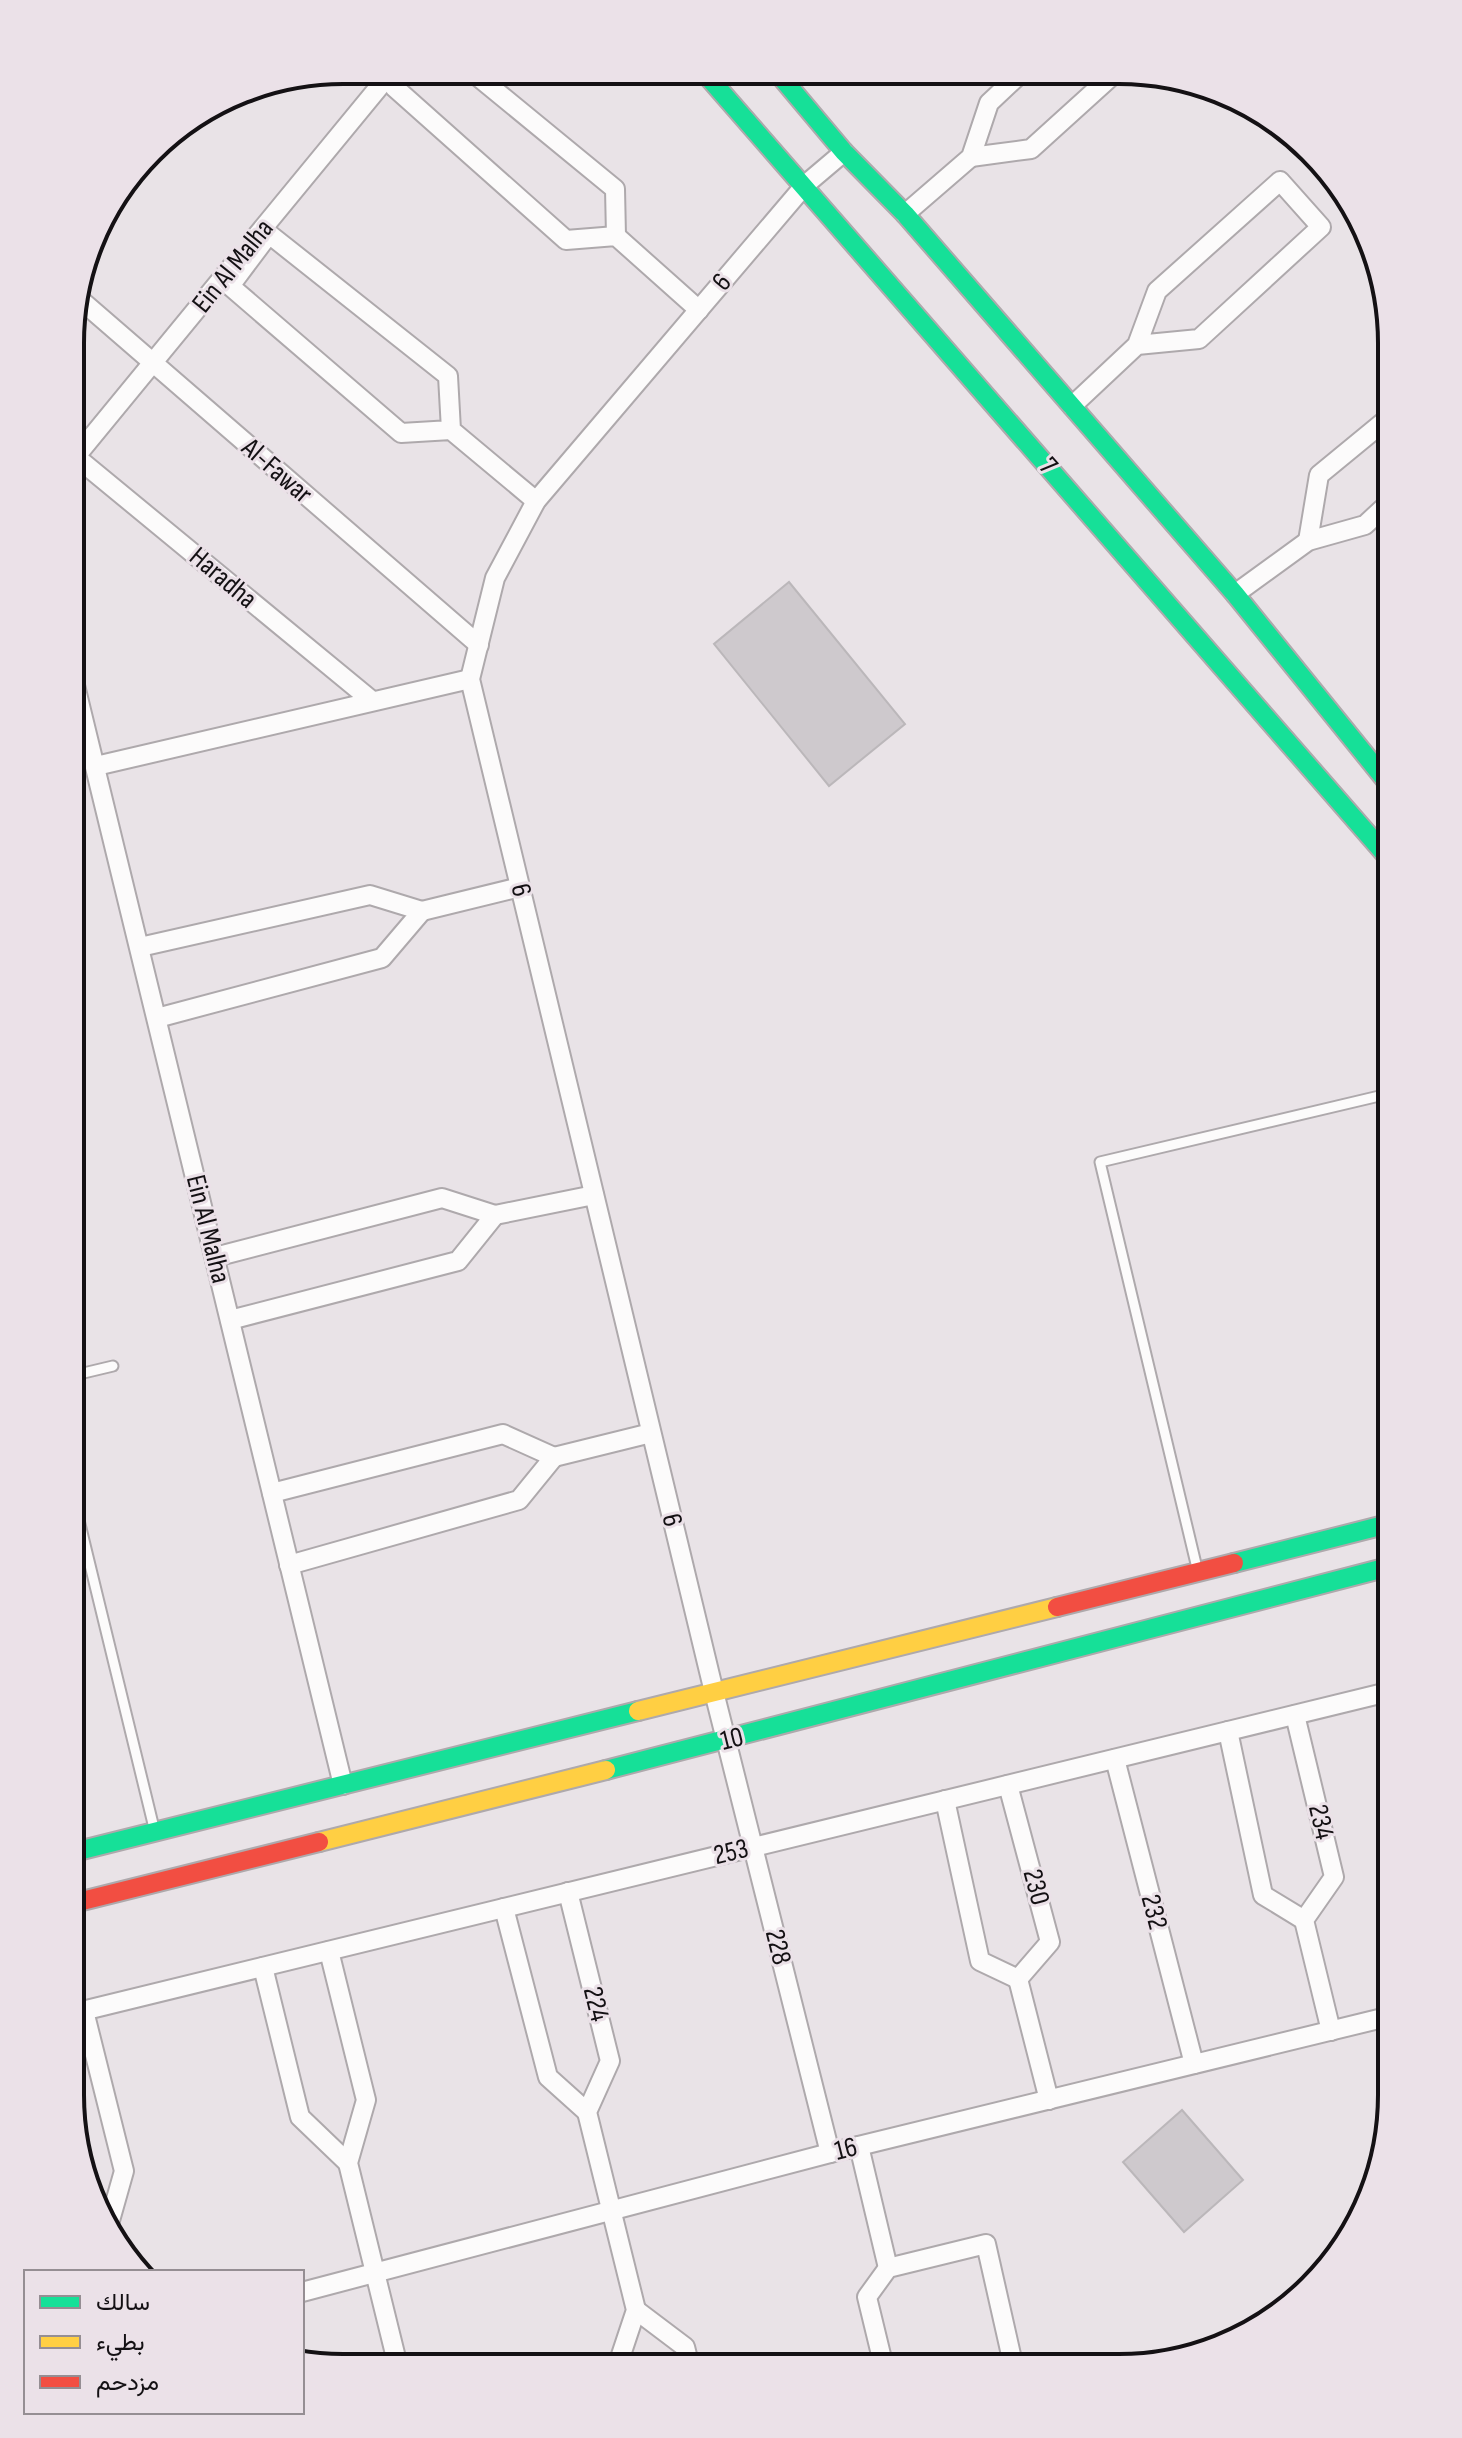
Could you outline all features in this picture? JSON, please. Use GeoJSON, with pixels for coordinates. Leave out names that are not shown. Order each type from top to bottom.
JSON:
{"type":"FeatureCollection","features":[{"type":"Feature","properties":{"kind":"street","name":"7"},"geometry":{"type":"LineString","coordinates":[[787,84],[844,152],[905,214],[1235,594],[1378,770]]}},
{"type":"Feature","properties":{"kind":"street"},"geometry":{"type":"LineString","coordinates":[[905,214],[971,157],[989,103],[1009,84]]}},
{"type":"Feature","properties":{"kind":"street"},"geometry":{"type":"LineString","coordinates":[[971,157],[1031,149],[1103,84]]}},
{"type":"Feature","properties":{"kind":"street","name":"Ein Al Malha"},"geometry":{"type":"LineString","coordinates":[[84,447],[381,85]]}},
{"type":"Feature","properties":{"kind":"street"},"geometry":{"type":"LineString","coordinates":[[395,85],[394,87],[566,240],[616,236],[699,310]]}},
{"type":"Feature","properties":{"kind":"street"},"geometry":{"type":"LineString","coordinates":[[488,85],[615,189],[616,236]]}},
{"type":"Feature","properties":{"kind":"street","name":"7"},"geometry":{"type":"LineString","coordinates":[[715,85],[1378,846]]}},
{"type":"Feature","properties":{"kind":"street","name":"6"},"geometry":{"type":"LineString","coordinates":[[725,1740],[470,679],[495,578],[536,501],[805,185],[844,152]]}},
{"type":"Feature","properties":{"kind":"street"},"geometry":{"type":"LineString","coordinates":[[1072,406],[1137,345],[1157,291],[1280,181],[1321,227],[1199,339],[1137,345]]}},
{"type":"Feature","properties":{"kind":"street"},"geometry":{"type":"LineString","coordinates":[[451,430],[448,376],[269,234],[230,286],[401,433],[451,430],[536,501]]}},
{"type":"Feature","properties":{"kind":"street","name":"Al-Fawar"},"geometry":{"type":"LineString","coordinates":[[87,305],[479,645]]}},
{"type":"Feature","properties":{"kind":"street"},"geometry":{"type":"LineString","coordinates":[[1308,541],[1319,475],[1378,427]]}},
{"type":"Feature","properties":{"kind":"street","name":"Haradha"},"geometry":{"type":"LineString","coordinates":[[84,467],[371,700]]}},
{"type":"Feature","properties":{"kind":"street"},"geometry":{"type":"LineString","coordinates":[[1235,594],[1308,541],[1365,525],[1378,513]]}},
{"type":"Feature","properties":{"kind":"street"},"geometry":{"type":"LineString","coordinates":[[96,766],[470,679]]}},
{"type":"Feature","properties":{"kind":"street","name":"Ein Al Malha"},"geometry":{"type":"LineString","coordinates":[[84,720],[343,1785]]}},
{"type":"Feature","properties":{"kind":"street"},"geometry":{"type":"LineString","coordinates":[[140,947],[370,895],[422,911],[520,887]]}},
{"type":"Feature","properties":{"kind":"street"},"geometry":{"type":"LineString","coordinates":[[157,1018],[382,958],[422,911]]}},
{"type":"Feature","properties":{"kind":"street"},"geometry":{"type":"LineString","coordinates":[[215,1257],[442,1198],[495,1215],[594,1195]]}},
{"type":"Feature","properties":{"kind":"street"},"geometry":{"type":"LineString","coordinates":[[230,1320],[458,1261],[495,1215]]}},
{"type":"Feature","properties":{"kind":"street"},"geometry":{"type":"LineString","coordinates":[[289,1565],[519,1500],[554,1457],[651,1433]]}},
{"type":"Feature","properties":{"kind":"street"},"geometry":{"type":"LineString","coordinates":[[272,1493],[503,1434],[554,1457]]}},
{"type":"Feature","properties":{"kind":"street","name":"10"},"geometry":{"type":"LineString","coordinates":[[84,1850],[1377,1527]]}},
{"type":"Feature","properties":{"kind":"street","name":"10"},"geometry":{"type":"LineString","coordinates":[[84,1900],[725,1740],[1377,1570]]}},
{"type":"Feature","properties":{"kind":"street","name":"253"},"geometry":{"type":"LineString","coordinates":[[84,2010],[1377,1695]]}},
{"type":"Feature","properties":{"kind":"street","name":"234"},"geometry":{"type":"LineString","coordinates":[[1295,1715],[1334,1877],[1304,1920]]}},
{"type":"Feature","properties":{"kind":"street"},"geometry":{"type":"LineString","coordinates":[[1228,1731],[1263,1895],[1304,1920],[1331,2031]]}},
{"type":"Feature","properties":{"kind":"street","name":"228"},"geometry":{"type":"LineString","coordinates":[[725,1740],[830,2153]]}},
{"type":"Feature","properties":{"kind":"street","name":"232"},"geometry":{"type":"LineString","coordinates":[[1115,1759],[1194,2064]]}},
{"type":"Feature","properties":{"kind":"street","name":"230"},"geometry":{"type":"LineString","coordinates":[[1008,1785],[1050,1942],[1018,1979]]}},
{"type":"Feature","properties":{"kind":"street"},"geometry":{"type":"LineString","coordinates":[[945,1800],[980,1961],[1018,1979],[1049,2100]]}},
{"type":"Feature","properties":{"kind":"street","name":"224"},"geometry":{"type":"LineString","coordinates":[[568,1892],[610,2061],[587,2112]]}},
{"type":"Feature","properties":{"kind":"street"},"geometry":{"type":"LineString","coordinates":[[504,1908],[548,2077],[587,2112],[636,2310],[621,2354]]}},
{"type":"Feature","properties":{"kind":"street"},"geometry":{"type":"LineString","coordinates":[[329,1951],[366,2100],[348,2163],[395,2354]]}},
{"type":"Feature","properties":{"kind":"street"},"geometry":{"type":"LineString","coordinates":[[263,1967],[300,2117],[348,2163]]}},
{"type":"Feature","properties":{"kind":"street","name":"16"},"geometry":{"type":"LineString","coordinates":[[304,2291],[830,2153],[1377,2019]]}},
{"type":"Feature","properties":{"kind":"street"},"geometry":{"type":"LineString","coordinates":[[84,2036],[124,2171],[113,2212]]}},
{"type":"Feature","properties":{"kind":"street"},"geometry":{"type":"LineString","coordinates":[[859,2146],[888,2268]]}},
{"type":"Feature","properties":{"kind":"street"},"geometry":{"type":"LineString","coordinates":[[881,2354],[867,2297],[888,2268],[986,2244],[1011,2354]]}},
{"type":"Feature","properties":{"kind":"street"},"geometry":{"type":"LineString","coordinates":[[636,2310],[685,2347],[687,2354]]}},
{"type":"Feature","properties":{"kind":"lane"},"geometry":{"type":"LineString","coordinates":[[1198,1572],[1100,1162],[1378,1096]]}},
{"type":"Feature","properties":{"kind":"lane"},"geometry":{"type":"LineString","coordinates":[[84,1373],[113,1366]]}},
{"type":"Feature","properties":{"kind":"lane"},"geometry":{"type":"LineString","coordinates":[[84,1540],[155,1832]]}},
{"type":"Feature","properties":{"kind":"building"},"geometry":{"type":"Polygon","coordinates":[[[789,582],[905,724],[829,786],[714,644],[789,582]]]}},
{"type":"Feature","properties":{"kind":"building"},"geometry":{"type":"Polygon","coordinates":[[[1182,2110],[1243,2180],[1184,2232],[1123,2162],[1182,2110]]]}},
{"type":"Feature","properties":{"kind":"traffic: fast"},"geometry":{"type":"LineString","coordinates":[[787,84],[844,152],[905,214],[1235,594],[1378,770]]}},
{"type":"Feature","properties":{"kind":"traffic: fast"},"geometry":{"type":"LineString","coordinates":[[715,85],[1378,846]]}},
{"type":"Feature","properties":{"kind":"traffic: fast"},"geometry":{"type":"LineString","coordinates":[[1234,1563],[1377,1527]]}},
{"type":"Feature","properties":{"kind":"traffic: fast"},"geometry":{"type":"LineString","coordinates":[[606,1770],[1377,1570]]}},
{"type":"Feature","properties":{"kind":"traffic: fast"},"geometry":{"type":"LineString","coordinates":[[84,1850],[638,1711]]}},
{"type":"Feature","properties":{"kind":"traffic: slow"},"geometry":{"type":"LineString","coordinates":[[638,1711],[1057,1607]]}},
{"type":"Feature","properties":{"kind":"traffic: slow"},"geometry":{"type":"LineString","coordinates":[[319,1842],[606,1770]]}},
{"type":"Feature","properties":{"kind":"traffic: jam"},"geometry":{"type":"LineString","coordinates":[[1057,1607],[1234,1563]]}},
{"type":"Feature","properties":{"kind":"traffic: jam"},"geometry":{"type":"LineString","coordinates":[[84,1901],[319,1842]]}}]}
